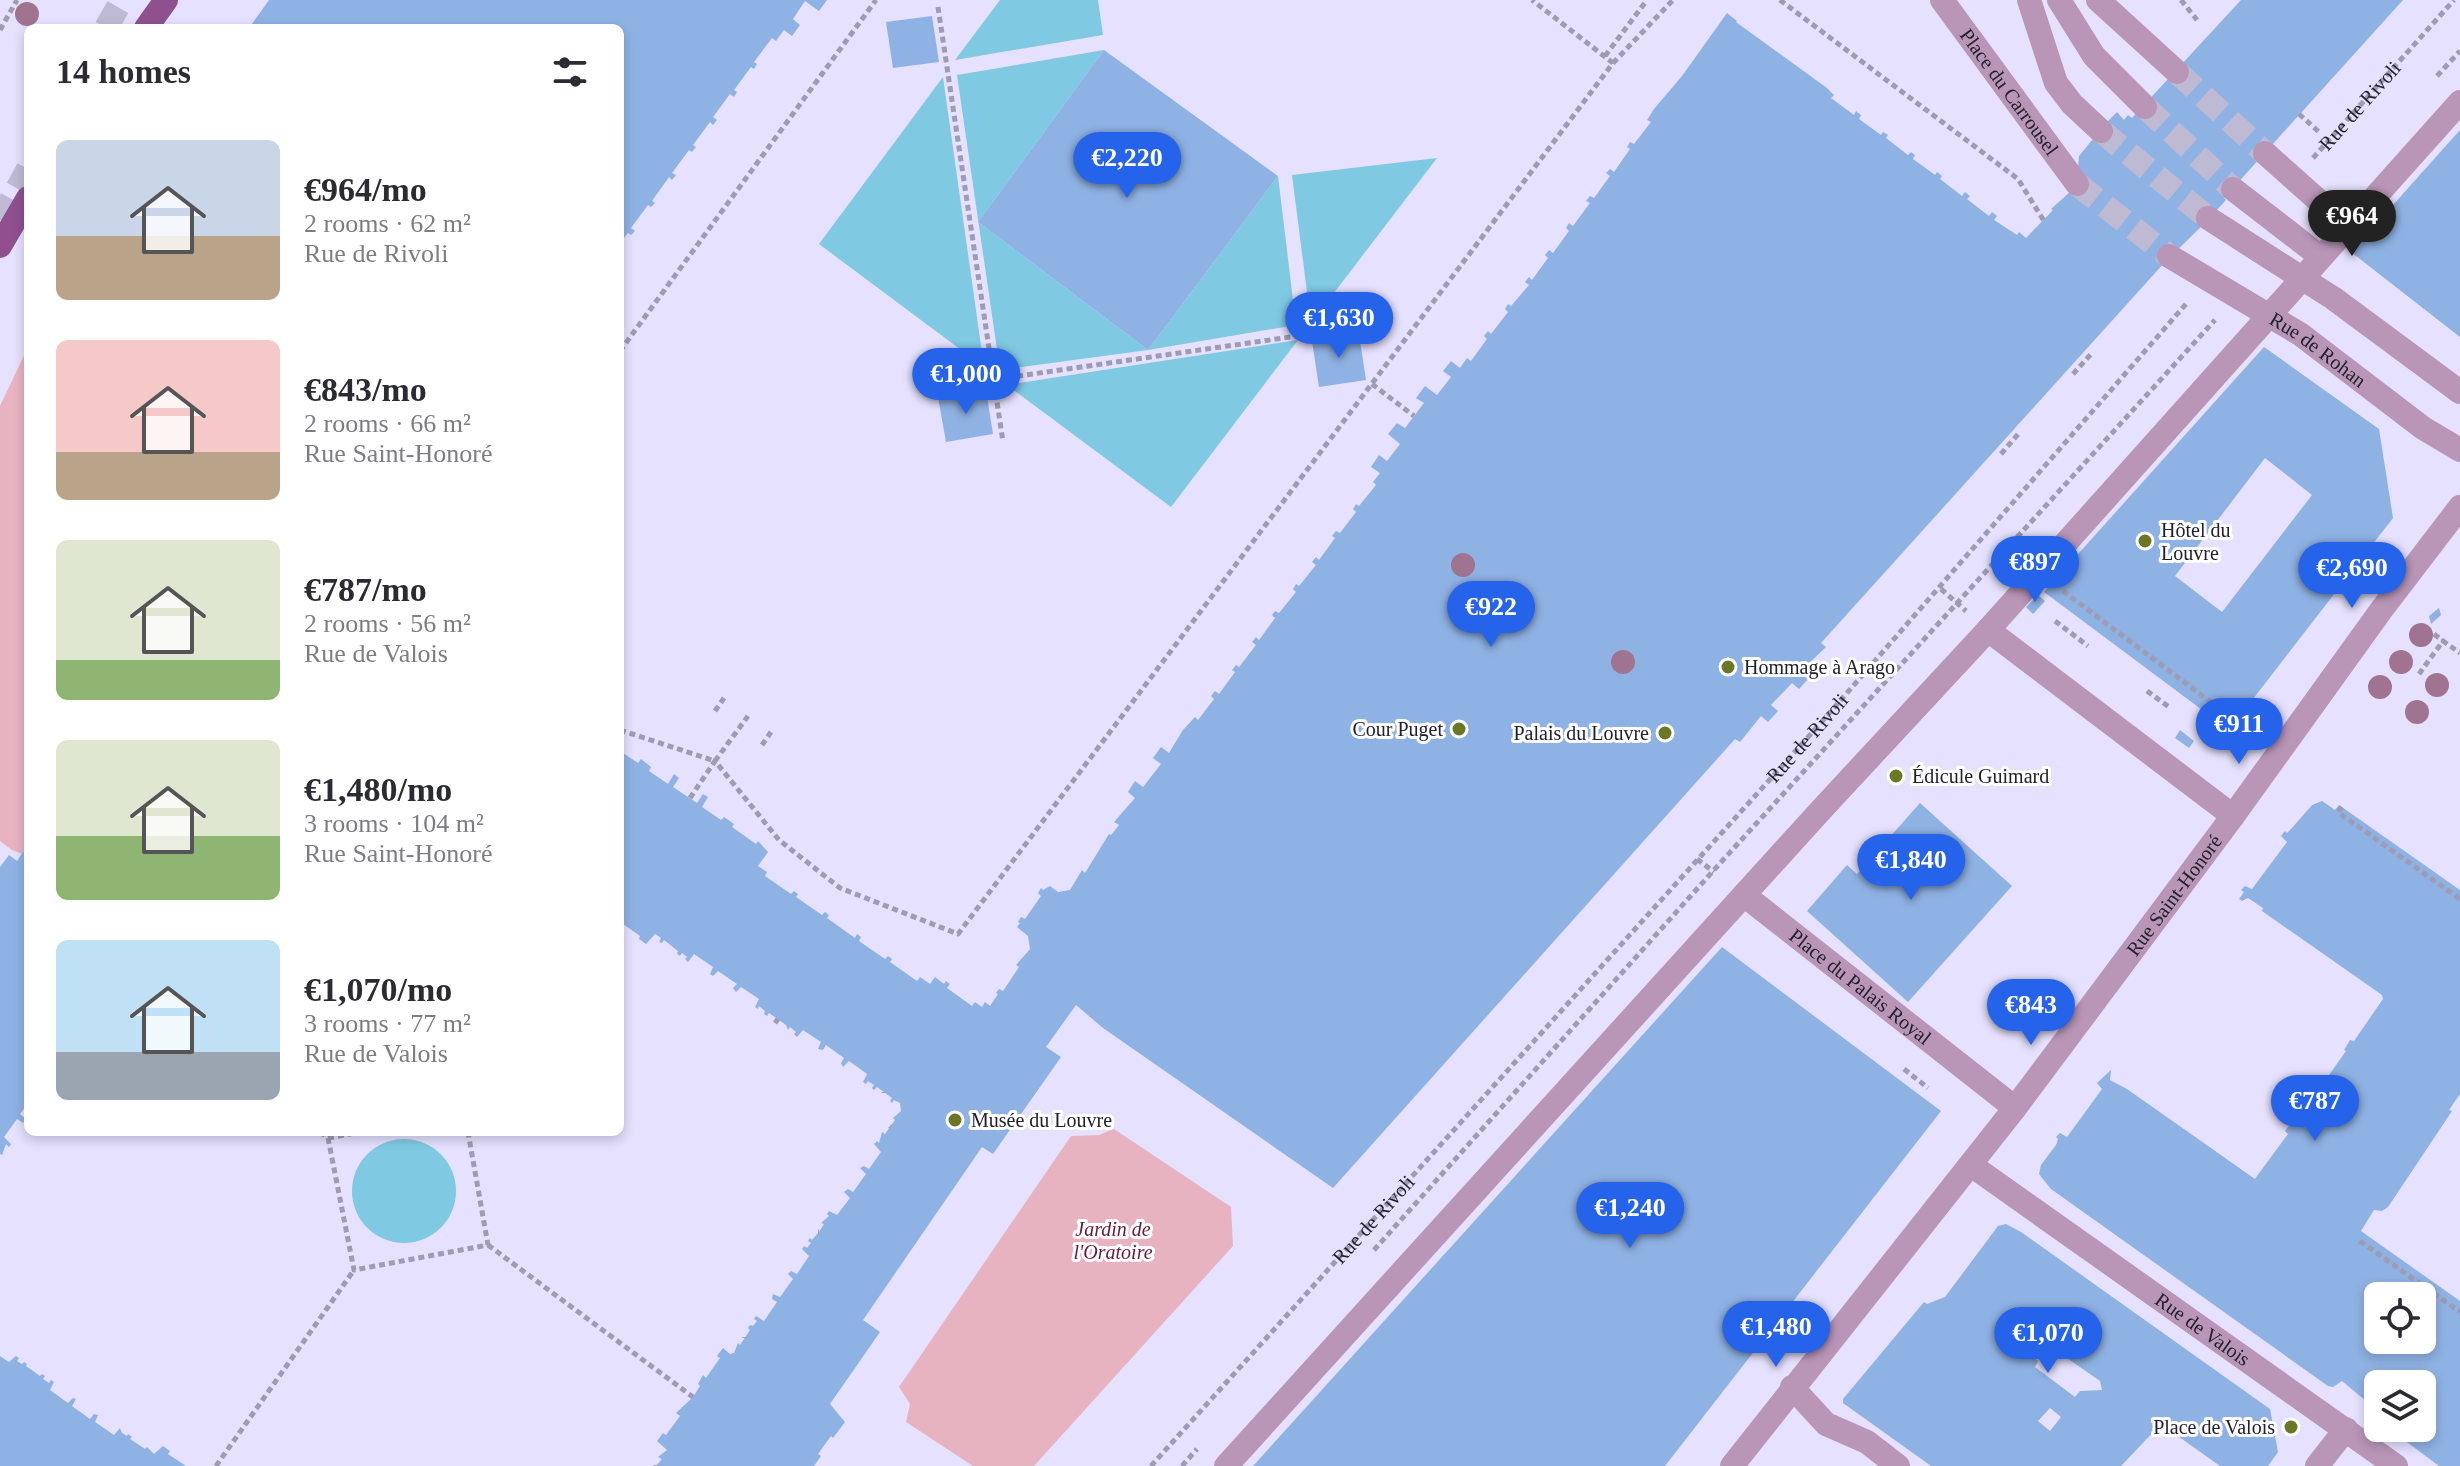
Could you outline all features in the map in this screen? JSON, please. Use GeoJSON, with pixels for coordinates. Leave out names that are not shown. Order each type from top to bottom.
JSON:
{"type":"FeatureCollection","features":[{"type":"Feature","properties":{"kind":"main road"},"geometry":{"type":"LineString","coordinates":[[149,24],[166,0]]}},
{"type":"Feature","properties":{"kind":"main road"},"geometry":{"type":"LineString","coordinates":[[0,246],[24,205]]}},
{"type":"Feature","properties":{"kind":"street","name":"Place du Carrousel"},"geometry":{"type":"LineString","coordinates":[[1942,0],[2077,184]]}},
{"type":"Feature","properties":{"kind":"street"},"geometry":{"type":"LineString","coordinates":[[2029,0],[2056,83],[2072,104],[2101,131]]}},
{"type":"Feature","properties":{"kind":"street"},"geometry":{"type":"LineString","coordinates":[[2059,0],[2094,56],[2145,107]]}},
{"type":"Feature","properties":{"kind":"street"},"geometry":{"type":"LineString","coordinates":[[2098,0],[2177,72]]}},
{"type":"Feature","properties":{"kind":"street"},"geometry":{"type":"LineString","coordinates":[[1226,1466],[1988,630],[2460,102]]}},
{"type":"Feature","properties":{"kind":"street"},"geometry":{"type":"LineString","coordinates":[[2265,153],[2348,227]]}},
{"type":"Feature","properties":{"kind":"street"},"geometry":{"type":"LineString","coordinates":[[2233,189],[2321,257]]}},
{"type":"Feature","properties":{"kind":"street"},"geometry":{"type":"LineString","coordinates":[[2208,218],[2303,278],[2460,392]]}},
{"type":"Feature","properties":{"kind":"street","name":"Rue de Rohan"},"geometry":{"type":"LineString","coordinates":[[2169,256],[2300,334],[2423,428],[2460,450]]}},
{"type":"Feature","properties":{"kind":"street","name":"Rue Saint-Honoré"},"geometry":{"type":"LineString","coordinates":[[1732,1466],[2015,1108],[2460,507]]}},
{"type":"Feature","properties":{"kind":"street"},"geometry":{"type":"LineString","coordinates":[[1988,630],[2233,816]]}},
{"type":"Feature","properties":{"kind":"street","name":"Place du Palais Royal"},"geometry":{"type":"LineString","coordinates":[[1744,895],[2015,1108]]}},
{"type":"Feature","properties":{"kind":"street","name":"Rue de Valois"},"geometry":{"type":"LineString","coordinates":[[1971,1165],[2396,1466]]}},
{"type":"Feature","properties":{"kind":"street"},"geometry":{"type":"LineString","coordinates":[[1792,1387],[1826,1424],[1867,1442],[1898,1466]]}},
{"type":"Feature","properties":{"kind":"street"},"geometry":{"type":"LineString","coordinates":[[2317,1466],[2346,1429]]}},
{"type":"Feature","properties":{"kind":"path"},"geometry":{"type":"LineString","coordinates":[[0,30],[17,0]]}},
{"type":"Feature","properties":{"kind":"path"},"geometry":{"type":"LineString","coordinates":[[624,345],[876,0]]}},
{"type":"Feature","properties":{"kind":"path"},"geometry":{"type":"LineString","coordinates":[[1532,0],[1613,63]]}},
{"type":"Feature","properties":{"kind":"path"},"geometry":{"type":"LineString","coordinates":[[1605,56],[1647,0]]}},
{"type":"Feature","properties":{"kind":"path"},"geometry":{"type":"LineString","coordinates":[[624,731],[715,761],[779,840],[840,888],[958,934],[1613,63],[1673,0]]}},
{"type":"Feature","properties":{"kind":"path"},"geometry":{"type":"LineString","coordinates":[[1780,0],[2018,179],[2044,221]]}},
{"type":"Feature","properties":{"kind":"path"},"geometry":{"type":"LineString","coordinates":[[2181,0],[2197,20]]}},
{"type":"Feature","properties":{"kind":"path","name":"Rue de Rivoli"},"geometry":{"type":"LineString","coordinates":[[2294,179],[2454,0]]}},
{"type":"Feature","properties":{"kind":"path"},"geometry":{"type":"LineString","coordinates":[[938,7],[1003,442]]}},
{"type":"Feature","properties":{"kind":"path","name":"Rue de Rivoli"},"geometry":{"type":"LineString","coordinates":[[2429,85],[2460,51]]}},
{"type":"Feature","properties":{"kind":"path"},"geometry":{"type":"LineString","coordinates":[[2299,114],[2319,132]]}},
{"type":"Feature","properties":{"kind":"path","name":"Rue de Rivoli"},"geometry":{"type":"LineString","coordinates":[[1151,1466],[1850,691],[2208,279]]}},
{"type":"Feature","properties":{"kind":"path","name":"Rue de Rivoli"},"geometry":{"type":"LineString","coordinates":[[1372,1253],[1713,871],[2237,296]]}},
{"type":"Feature","properties":{"kind":"path"},"geometry":{"type":"LineString","coordinates":[[928,389],[1367,326]]}},
{"type":"Feature","properties":{"kind":"path"},"geometry":{"type":"LineString","coordinates":[[2073,374],[2092,353]]}},
{"type":"Feature","properties":{"kind":"path"},"geometry":{"type":"LineString","coordinates":[[1372,384],[1414,416]]}},
{"type":"Feature","properties":{"kind":"path"},"geometry":{"type":"LineString","coordinates":[[2001,454],[2019,433]]}},
{"type":"Feature","properties":{"kind":"path"},"geometry":{"type":"LineString","coordinates":[[2059,588],[2236,721]]}},
{"type":"Feature","properties":{"kind":"path"},"geometry":{"type":"LineString","coordinates":[[2055,621],[2088,646]]}},
{"type":"Feature","properties":{"kind":"path"},"geometry":{"type":"LineString","coordinates":[[2434,634],[2460,653]]}},
{"type":"Feature","properties":{"kind":"path"},"geometry":{"type":"LineString","coordinates":[[2419,674],[2443,641]]}},
{"type":"Feature","properties":{"kind":"path"},"geometry":{"type":"LineString","coordinates":[[2147,691],[2169,707]]}},
{"type":"Feature","properties":{"kind":"path"},"geometry":{"type":"LineString","coordinates":[[715,711],[724,698]]}},
{"type":"Feature","properties":{"kind":"path"},"geometry":{"type":"LineString","coordinates":[[690,798],[748,716]]}},
{"type":"Feature","properties":{"kind":"path"},"geometry":{"type":"LineString","coordinates":[[762,745],[771,732]]}},
{"type":"Feature","properties":{"kind":"path"},"geometry":{"type":"LineString","coordinates":[[2342,807],[2338,812],[2460,899]]}},
{"type":"Feature","properties":{"kind":"path"},"geometry":{"type":"LineString","coordinates":[[1904,1069],[1928,1088]]}},
{"type":"Feature","properties":{"kind":"path"},"geometry":{"type":"LineString","coordinates":[[325,1136],[354,1270]]}},
{"type":"Feature","properties":{"kind":"path"},"geometry":{"type":"LineString","coordinates":[[328,1138],[339,1136]]}},
{"type":"Feature","properties":{"kind":"path"},"geometry":{"type":"LineString","coordinates":[[469,1136],[488,1245],[693,1397]]}},
{"type":"Feature","properties":{"kind":"path"},"geometry":{"type":"LineString","coordinates":[[2360,1241],[2460,1312]]}},
{"type":"Feature","properties":{"kind":"path"},"geometry":{"type":"LineString","coordinates":[[216,1466],[354,1270],[488,1245]]}},
{"type":"Feature","properties":{"kind":"path"},"geometry":{"type":"LineString","coordinates":[[1182,1466],[1203,1442]]}},
{"type":"Feature","properties":{"kind":"green space"},"geometry":{"type":"Polygon","coordinates":[[[24,355],[24,854],[0,841],[0,406],[24,355]]]}},
{"type":"Feature","properties":{"kind":"green space","name":"Jardin de l'Oratoire"},"geometry":{"type":"Polygon","coordinates":[[[1114,1129],[1231,1207],[1233,1246],[1034,1466],[973,1466],[906,1422],[910,1404],[899,1387],[1071,1136],[1099,1135],[1114,1129]]]}},
{"type":"Feature","properties":{"kind":"water"},"geometry":{"type":"Polygon","coordinates":[[[1000,0],[1098,0],[1103,35],[955,60],[1000,0]]]}},
{"type":"Feature","properties":{"kind":"water"},"geometry":{"type":"Polygon","coordinates":[[[1104,50],[978,222],[957,75],[1104,50]]]}},
{"type":"Feature","properties":{"kind":"water"},"geometry":{"type":"Polygon","coordinates":[[[943,77],[984,367],[819,244],[943,77]]]}},
{"type":"Feature","properties":{"kind":"water"},"geometry":{"type":"Polygon","coordinates":[[[1437,158],[1311,323],[1292,175],[1437,158]]]}},
{"type":"Feature","properties":{"kind":"water"},"geometry":{"type":"Polygon","coordinates":[[[1278,176],[1296,325],[1148,350],[1278,176]]]}},
{"type":"Feature","properties":{"kind":"water"},"geometry":{"type":"Polygon","coordinates":[[[978,222],[1148,350],[1000,370],[978,222]]]}},
{"type":"Feature","properties":{"kind":"water"},"geometry":{"type":"Polygon","coordinates":[[[1298,340],[1171,507],[1007,385],[1298,340]]]}},
{"type":"Feature","properties":{"kind":"water"},"geometry":{"type":"Polygon","coordinates":[[[404,1139],[424,1143],[441,1154],[452,1171],[456,1191],[452,1211],[441,1228],[424,1239],[404,1243],[384,1239],[367,1228],[356,1211],[352,1191],[356,1171],[367,1154],[384,1143],[404,1139]]]}},
{"type":"Feature","properties":{"kind":"building"},"geometry":{"type":"Polygon","coordinates":[[[269,0],[827,0],[819,11],[805,1],[793,19],[800,25],[792,36],[784,30],[776,41],[772,38],[754,62],[757,64],[754,69],[751,67],[734,90],[737,92],[734,97],[730,94],[713,117],[717,120],[713,125],[710,122],[693,145],[696,147],[692,152],[689,150],[672,173],[676,175],[672,180],[669,177],[652,201],[655,203],[651,207],[648,205],[631,228],[635,231],[624,238],[624,24],[252,24],[269,0]]]}},
{"type":"Feature","properties":{"kind":"building","name":"Palais du Louvre"},"geometry":{"type":"Polygon","coordinates":[[[2241,0],[2403,0],[2224,198],[2226,200],[2207,221],[2165,262],[1821,643],[1826,647],[1802,670],[1810,677],[1799,689],[1792,683],[1771,705],[1778,711],[1768,722],[1761,716],[1740,742],[1735,739],[1333,1188],[1103,1028],[1076,1005],[1046,1047],[1061,1057],[993,1154],[982,1147],[863,1320],[880,1332],[830,1404],[845,1422],[818,1454],[821,1456],[814,1466],[656,1466],[662,1459],[658,1457],[667,1450],[657,1441],[663,1433],[666,1435],[680,1416],[676,1413],[693,1397],[703,1375],[706,1378],[723,1348],[730,1354],[734,1353],[738,1343],[740,1345],[750,1330],[750,1325],[757,1321],[754,1319],[756,1316],[764,1321],[777,1302],[772,1299],[773,1294],[780,1297],[793,1279],[788,1274],[791,1271],[797,1274],[809,1256],[802,1249],[804,1246],[807,1248],[810,1238],[812,1240],[819,1232],[829,1211],[837,1215],[850,1198],[844,1192],[848,1189],[853,1192],[866,1174],[860,1168],[864,1166],[869,1169],[881,1152],[874,1144],[879,1143],[882,1132],[885,1134],[895,1120],[893,1118],[901,1111],[900,1103],[894,1100],[892,1103],[892,1098],[877,1087],[874,1090],[874,1085],[863,1082],[867,1074],[849,1061],[843,1067],[841,1063],[844,1058],[826,1045],[823,1050],[818,1049],[821,1042],[803,1030],[797,1037],[790,1027],[788,1030],[769,1013],[767,1016],[764,1014],[765,1011],[759,1006],[758,1009],[755,1007],[759,999],[741,987],[736,992],[733,988],[737,984],[718,971],[713,976],[710,974],[713,967],[694,954],[688,962],[687,957],[677,954],[678,951],[664,940],[659,942],[661,938],[655,934],[646,944],[624,925],[624,754],[638,763],[641,759],[651,767],[649,771],[668,784],[674,774],[679,778],[673,787],[697,803],[703,794],[708,797],[702,807],[721,820],[724,817],[734,824],[732,827],[756,844],[758,841],[768,852],[758,866],[767,872],[765,876],[791,894],[794,891],[798,894],[796,897],[822,915],[825,912],[829,915],[827,918],[855,938],[857,934],[861,937],[859,941],[885,959],[888,956],[892,959],[890,962],[917,981],[920,977],[930,984],[935,977],[944,984],[946,981],[950,984],[947,988],[972,1006],[975,1002],[982,1007],[985,1002],[990,1006],[996,993],[999,989],[1003,991],[1019,967],[1016,965],[1030,949],[1028,936],[1017,927],[1021,917],[1025,919],[1041,896],[1038,893],[1041,888],[1050,886],[1058,892],[1070,890],[1082,870],[1085,873],[1109,834],[1119,825],[1114,822],[1135,798],[1128,792],[1135,781],[1143,787],[1161,764],[1153,758],[1161,747],[1169,753],[1183,730],[1195,717],[1198,720],[1214,699],[1211,696],[1215,691],[1219,694],[1235,672],[1232,670],[1236,665],[1239,667],[1256,645],[1252,642],[1256,637],[1259,640],[1275,618],[1272,615],[1275,611],[1279,613],[1296,592],[1293,589],[1296,584],[1299,586],[1316,565],[1312,562],[1316,557],[1319,560],[1335,538],[1332,536],[1336,531],[1340,533],[1356,512],[1353,509],[1356,504],[1359,506],[1376,485],[1373,482],[1380,473],[1371,467],[1379,455],[1387,461],[1400,444],[1388,434],[1397,423],[1405,428],[1424,403],[1416,398],[1425,386],[1437,395],[1451,377],[1443,371],[1451,361],[1460,368],[1467,358],[1471,361],[1487,339],[1484,336],[1488,331],[1491,334],[1508,312],[1505,309],[1508,304],[1511,306],[1529,285],[1525,282],[1529,277],[1532,280],[1548,258],[1545,255],[1549,250],[1553,253],[1569,231],[1566,228],[1569,223],[1573,226],[1590,203],[1586,201],[1590,196],[1594,198],[1610,176],[1606,173],[1610,169],[1614,172],[1630,149],[1627,147],[1630,142],[1634,144],[1651,122],[1647,120],[1654,109],[1727,13],[1827,88],[1834,95],[1831,98],[1854,115],[1856,111],[1861,115],[1859,119],[1881,135],[1883,132],[1888,135],[1886,138],[1908,155],[1911,152],[1915,155],[1913,159],[1935,175],[1937,172],[1942,176],[1940,179],[1962,196],[1965,192],[1970,196],[1967,199],[1989,216],[1992,212],[1997,216],[1994,220],[2026,238],[2070,192],[2079,156],[2106,123],[2117,112],[2124,120],[2128,115],[2132,118],[2241,0]]]}},
{"type":"Feature","properties":{"kind":"building"},"geometry":{"type":"Polygon","coordinates":[[[932,16],[939,62],[893,68],[886,22],[932,16]]]}},
{"type":"Feature","properties":{"kind":"building"},"geometry":{"type":"Polygon","coordinates":[[[1104,50],[1278,176],[1148,350],[978,222],[1104,50]]]}},
{"type":"Feature","properties":{"kind":"building"},"geometry":{"type":"Polygon","coordinates":[[[2460,130],[2460,337],[2351,252],[2460,130]]]}},
{"type":"Feature","properties":{"kind":"building"},"geometry":{"type":"Polygon","coordinates":[[[1359,334],[1366,380],[1319,387],[1312,341],[1359,334]]]}},
{"type":"Feature","properties":{"kind":"building","name":"Hôtel du Louvre"},"geometry":{"type":"Polygon","coordinates":[[[2264,347],[2379,429],[2393,518],[2229,730],[2044,592],[2264,347]],[[2265,458],[2175,576],[2222,612],[2312,495],[2265,458]]]}},
{"type":"Feature","properties":{"kind":"building"},"geometry":{"type":"Polygon","coordinates":[[[986,390],[993,434],[946,442],[938,397],[986,390]]]}},
{"type":"Feature","properties":{"kind":"building"},"geometry":{"type":"Polygon","coordinates":[[[2038,595],[2045,601],[2033,614],[2026,607],[2038,595]]]}},
{"type":"Feature","properties":{"kind":"building"},"geometry":{"type":"Polygon","coordinates":[[[2439,608],[2441,615],[2431,624],[2429,616],[2439,608]]]}},
{"type":"Feature","properties":{"kind":"building"},"geometry":{"type":"Polygon","coordinates":[[[2180,730],[2194,741],[2189,748],[2175,738],[2180,730]]]}},
{"type":"Feature","properties":{"kind":"building"},"geometry":{"type":"Polygon","coordinates":[[[2322,801],[2335,810],[2339,805],[2460,890],[2460,1094],[2388,1207],[2382,1211],[2374,1210],[2361,1231],[2433,1282],[2364,1282],[2364,1354],[2436,1354],[2436,1284],[2460,1301],[2460,1466],[2439,1466],[2407,1442],[2436,1442],[2436,1370],[2364,1370],[2364,1399],[2342,1381],[2333,1387],[2328,1386],[2051,1189],[2039,1174],[2041,1165],[2056,1145],[2056,1137],[2060,1133],[2067,1137],[2102,1089],[2097,1083],[2111,1070],[2110,1080],[2255,1179],[2288,1134],[2285,1131],[2290,1124],[2293,1126],[2346,1051],[2350,1040],[2354,1041],[2383,999],[2382,995],[2262,911],[2263,908],[2248,898],[2239,899],[2245,886],[2252,889],[2287,842],[2281,836],[2312,805],[2322,801]]]}},
{"type":"Feature","properties":{"kind":"building"},"geometry":{"type":"Polygon","coordinates":[[[1920,803],[2012,886],[1908,1002],[1807,911],[1847,865],[1857,874],[1920,803]]]}},
{"type":"Feature","properties":{"kind":"building"},"geometry":{"type":"Polygon","coordinates":[[[23,852],[24,1108],[20,1114],[24,1122],[17,1119],[4,1137],[11,1144],[9,1147],[6,1144],[2,1155],[0,867],[9,855],[17,861],[23,852]]]}},
{"type":"Feature","properties":{"kind":"building"},"geometry":{"type":"Polygon","coordinates":[[[1722,947],[1941,1111],[1665,1466],[1253,1466],[1722,947]]]}},
{"type":"Feature","properties":{"kind":"building"},"geometry":{"type":"Polygon","coordinates":[[[2006,1224],[2021,1232],[2270,1409],[2278,1452],[2268,1466],[2220,1466],[2161,1424],[2121,1466],[1931,1466],[1843,1403],[1843,1399],[1924,1302],[1927,1304],[1945,1297],[1998,1226],[2006,1224]],[[2029,1334],[2024,1336],[2027,1352],[2038,1361],[2035,1367],[2075,1397],[2080,1391],[2102,1390],[2100,1381],[2029,1334]],[[2050,1408],[2038,1421],[2050,1431],[2061,1417],[2050,1408]]]}},
{"type":"Feature","properties":{"kind":"building"},"geometry":{"type":"Polygon","coordinates":[[[0,1356],[9,1362],[16,1356],[19,1358],[17,1361],[24,1362],[40,1376],[45,1376],[43,1379],[54,1382],[50,1390],[68,1403],[76,1399],[72,1406],[90,1419],[94,1414],[98,1415],[95,1422],[114,1435],[120,1428],[122,1433],[128,1434],[132,1437],[130,1439],[154,1454],[163,1446],[170,1451],[168,1454],[186,1466],[0,1466],[0,1356]]]}},
{"type":"Feature","properties":{"kind":"tunnel"},"geometry":{"type":"LineString","coordinates":[[108,24],[122,0]]}},
{"type":"Feature","properties":{"kind":"tunnel"},"geometry":{"type":"LineString","coordinates":[[2177,72],[2265,153]]}},
{"type":"Feature","properties":{"kind":"tunnel"},"geometry":{"type":"LineString","coordinates":[[2145,107],[2233,189]]}},
{"type":"Feature","properties":{"kind":"tunnel"},"geometry":{"type":"LineString","coordinates":[[2101,131],[2208,218]]}},
{"type":"Feature","properties":{"kind":"tunnel"},"geometry":{"type":"LineString","coordinates":[[0,220],[24,176]]}},
{"type":"Feature","properties":{"kind":"tunnel"},"geometry":{"type":"LineString","coordinates":[[2077,184],[2169,256]]}},
{"type":"Feature","properties":{"kind":"place","name":"Hôtel du Louvre"},"geometry":{"type":"Point","coordinates":[2145,541]}},
{"type":"Feature","properties":{"kind":"place","name":"Hommage à Arago"},"geometry":{"type":"Point","coordinates":[1728,667]}},
{"type":"Feature","properties":{"kind":"place","name":"Cour Puget"},"geometry":{"type":"Point","coordinates":[1459,729]}},
{"type":"Feature","properties":{"kind":"place","name":"Palais du Louvre"},"geometry":{"type":"Point","coordinates":[1665,733]}},
{"type":"Feature","properties":{"kind":"place","name":"Édicule Guimard"},"geometry":{"type":"Point","coordinates":[1896,776]}},
{"type":"Feature","properties":{"kind":"place","name":"Musée du Louvre"},"geometry":{"type":"Point","coordinates":[955,1120]}},
{"type":"Feature","properties":{"kind":"place","name":"Place de Valois"},"geometry":{"type":"Point","coordinates":[2291,1427]}}]}
